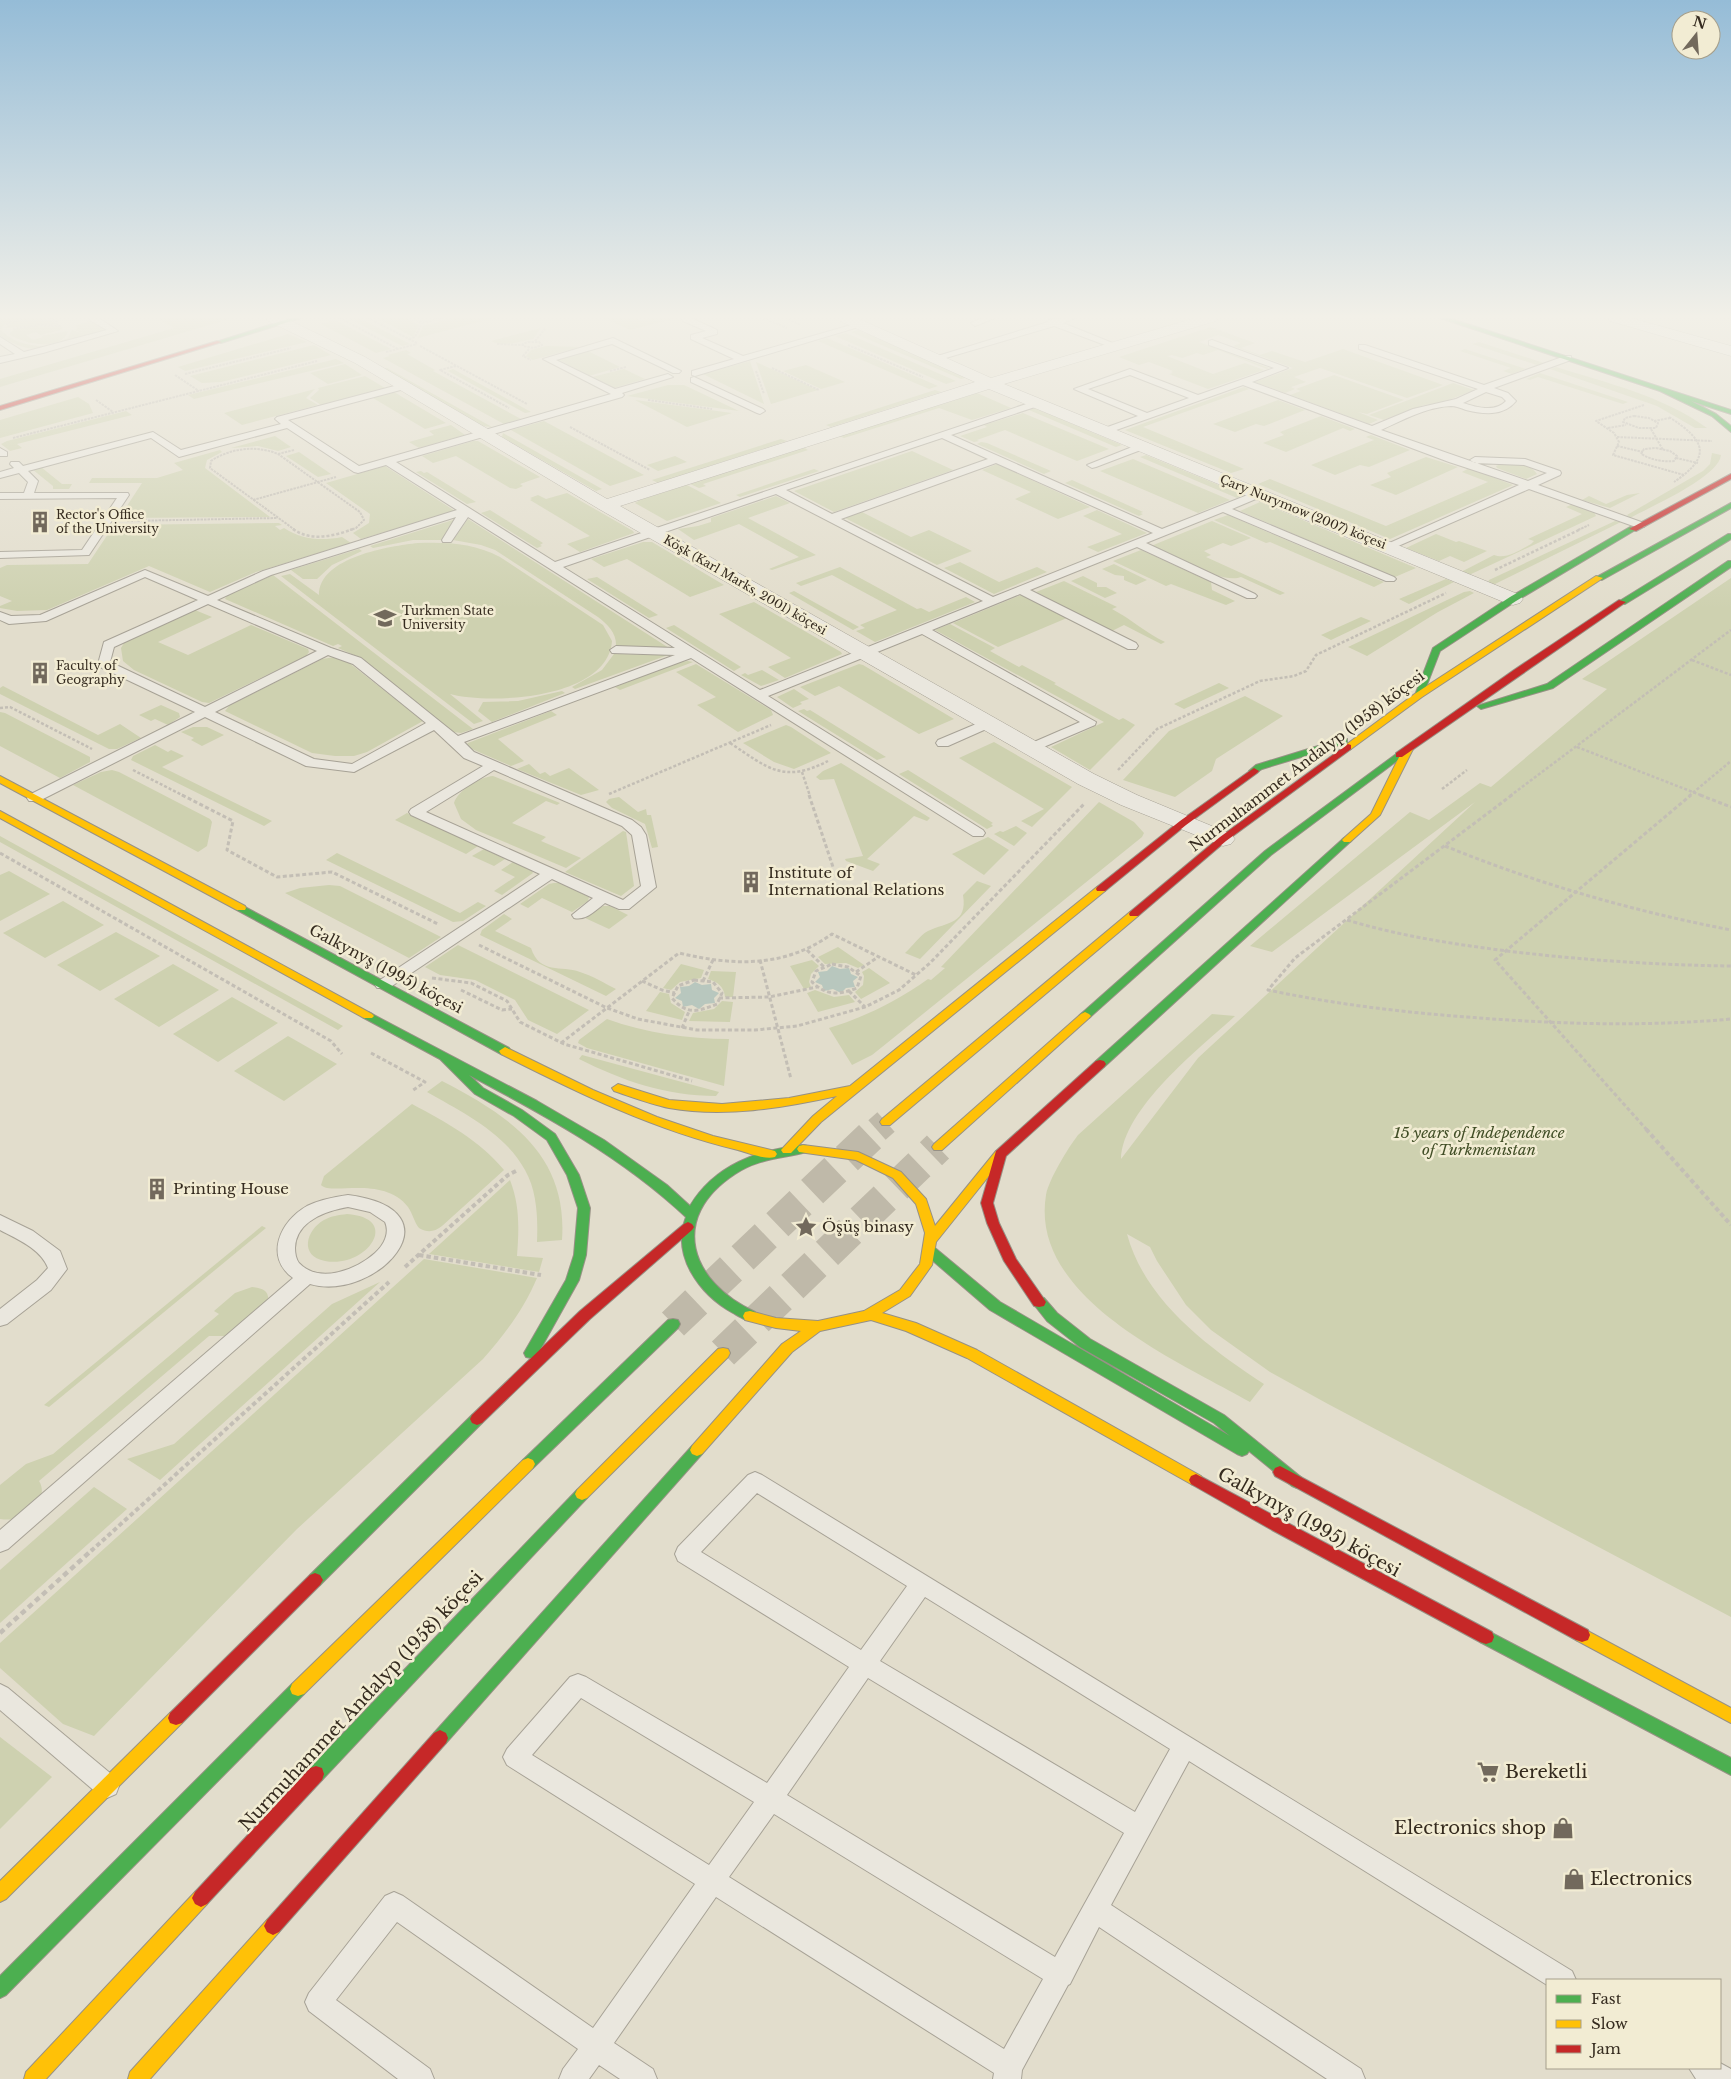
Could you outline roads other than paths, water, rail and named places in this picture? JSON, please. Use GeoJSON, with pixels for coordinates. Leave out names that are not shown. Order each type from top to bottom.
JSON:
{"type":"FeatureCollection","features":[{"type":"Feature","properties":{"kind":"main road"},"geometry":{"type":"LineString","coordinates":[[1712,415],[1731,430]]}},
{"type":"Feature","properties":{"kind":"main road"},"geometry":{"type":"LineString","coordinates":[[1419,695],[1436,650],[1514,598],[1640,525],[1727,478],[1731,472]]}},
{"type":"Feature","properties":{"kind":"main road","name":"Nurmuhammet Andalyp (1958) köçesi"},"geometry":{"type":"LineString","coordinates":[[886,1122],[1223,839],[1419,695],[1580,590],[1731,504]]}},
{"type":"Feature","properties":{"kind":"main road"},"geometry":{"type":"LineString","coordinates":[[938,1146],[1268,853],[1460,711],[1568,636],[1679,566],[1731,536]]}},
{"type":"Feature","properties":{"kind":"main road"},"geometry":{"type":"LineString","coordinates":[[1460,711],[1550,686],[1731,563]]}},
{"type":"Feature","properties":{"kind":"main road"},"geometry":{"type":"LineString","coordinates":[[787,1150],[817,1119],[1183,823],[1259,767],[1367,734]]}},
{"type":"Feature","properties":{"kind":"main road"},"geometry":{"type":"LineString","coordinates":[[932,1239],[1000,1154],[1375,815],[1408,749]]}},
{"type":"Feature","properties":{"kind":"main road","name":"Galkynyş (1995) köçesi"},"geometry":{"type":"LineString","coordinates":[[0,779],[384,985],[615,1106],[659,1124],[704,1139],[771,1154]]}},
{"type":"Feature","properties":{"kind":"main road"},"geometry":{"type":"LineString","coordinates":[[0,814],[445,1058],[565,1121],[617,1153],[664,1188],[691,1214]]}},
{"type":"Feature","properties":{"kind":"main road"},"geometry":{"type":"LineString","coordinates":[[480,1036],[519,1044]]}},
{"type":"Feature","properties":{"kind":"main road"},"geometry":{"type":"LineString","coordinates":[[445,1058],[479,1091],[518,1113],[550,1137],[573,1176],[584,1208],[580,1255],[572,1280],[517,1379]]}},
{"type":"Feature","properties":{"kind":"main road"},"geometry":{"type":"LineString","coordinates":[[611,1085],[641,1098],[677,1105],[709,1108],[749,1108],[798,1101],[855,1089]]}},
{"type":"Feature","properties":{"kind":"main road"},"geometry":{"type":"LineString","coordinates":[[787,1150],[836,1150],[868,1158],[895,1172],[916,1191],[923,1202],[929,1214],[932,1239],[930,1251],[919,1276],[910,1287],[885,1306],[852,1320],[816,1326],[798,1326],[762,1320],[746,1314],[718,1298],[698,1276],[688,1252],[688,1227],[691,1214],[705,1191],[727,1172],[740,1165],[787,1150]]}},
{"type":"Feature","properties":{"kind":"main road"},"geometry":{"type":"LineString","coordinates":[[1000,1154],[987,1202],[992,1223],[1010,1261],[1030,1292],[1041,1305],[1052,1317],[1085,1343],[1219,1419],[1297,1482]]}},
{"type":"Feature","properties":{"kind":"main road"},"geometry":{"type":"LineString","coordinates":[[0,1893],[517,1379],[585,1315],[688,1227]]}},
{"type":"Feature","properties":{"kind":"main road","name":"Galkynyş (1995) köçesi"},"geometry":{"type":"LineString","coordinates":[[930,1251],[995,1306],[1297,1482],[1731,1716]]}},
{"type":"Feature","properties":{"kind":"main road","name":"Galkynyş (1995) köçesi"},"geometry":{"type":"LineString","coordinates":[[869,1314],[910,1327],[972,1354],[1276,1526],[1731,1767]]}},
{"type":"Feature","properties":{"kind":"main road"},"geometry":{"type":"LineString","coordinates":[[0,1989],[321,1665],[673,1324]]}},
{"type":"Feature","properties":{"kind":"main road"},"geometry":{"type":"LineString","coordinates":[[137,2079],[787,1348],[816,1326]]}},
{"type":"Feature","properties":{"kind":"main road","name":"Nurmuhammet Andalyp (1958) köçesi"},"geometry":{"type":"LineString","coordinates":[[33,2079],[533,1543],[723,1353]]}},
{"type":"Feature","properties":{"kind":"street","name":"Köşk (Karl Marks, 2001) köçesi"},"geometry":{"type":"LineString","coordinates":[[453,415],[605,505],[1108,790],[1223,839]]}},
{"type":"Feature","properties":{"kind":"street"},"geometry":{"type":"LineString","coordinates":[[605,505],[889,415]]}},
{"type":"Feature","properties":{"kind":"street","name":"Çary Nurymow (2007) köçesi"},"geometry":{"type":"LineString","coordinates":[[1067,415],[1514,598]]}},
{"type":"Feature","properties":{"kind":"lane"},"geometry":{"type":"LineString","coordinates":[[295,415],[280,419],[358,470],[547,415]]}},
{"type":"Feature","properties":{"kind":"lane"},"geometry":{"type":"LineString","coordinates":[[554,566],[1002,415]]}},
{"type":"Feature","properties":{"kind":"lane"},"geometry":{"type":"LineString","coordinates":[[1332,415],[1453,460],[1640,525]]}},
{"type":"Feature","properties":{"kind":"lane"},"geometry":{"type":"LineString","coordinates":[[1372,430],[1410,415]]}},
{"type":"Feature","properties":{"kind":"lane"},"geometry":{"type":"LineString","coordinates":[[1105,431],[1147,416]]}},
{"type":"Feature","properties":{"kind":"lane"},"geometry":{"type":"LineString","coordinates":[[0,475],[153,435],[179,454],[288,424]]}},
{"type":"Feature","properties":{"kind":"lane"},"geometry":{"type":"LineString","coordinates":[[943,435],[1162,533]]}},
{"type":"Feature","properties":{"kind":"lane"},"geometry":{"type":"LineString","coordinates":[[1092,465],[1142,446]]}},
{"type":"Feature","properties":{"kind":"lane"},"geometry":{"type":"LineString","coordinates":[[832,518],[998,459]]}},
{"type":"Feature","properties":{"kind":"lane"},"geometry":{"type":"LineString","coordinates":[[1389,547],[1556,473],[1525,462],[1453,460]]}},
{"type":"Feature","properties":{"kind":"lane"},"geometry":{"type":"LineString","coordinates":[[12,461],[33,481],[32,488],[26,496]]}},
{"type":"Feature","properties":{"kind":"lane"},"geometry":{"type":"LineString","coordinates":[[388,462],[978,833]]}},
{"type":"Feature","properties":{"kind":"lane"},"geometry":{"type":"LineString","coordinates":[[777,490],[993,601]]}},
{"type":"Feature","properties":{"kind":"lane"},"geometry":{"type":"LineString","coordinates":[[758,695],[1260,494]]}},
{"type":"Feature","properties":{"kind":"lane"},"geometry":{"type":"LineString","coordinates":[[0,496],[124,495],[85,554],[0,555]]}},
{"type":"Feature","properties":{"kind":"lane"},"geometry":{"type":"LineString","coordinates":[[1224,509],[1390,580]]}},
{"type":"Feature","properties":{"kind":"lane"},"geometry":{"type":"LineString","coordinates":[[447,540],[466,511]]}},
{"type":"Feature","properties":{"kind":"lane"},"geometry":{"type":"LineString","coordinates":[[435,724],[354,768],[311,763],[104,664],[108,645],[267,573],[466,511]]}},
{"type":"Feature","properties":{"kind":"lane"},"geometry":{"type":"LineString","coordinates":[[1137,544],[1252,596]]}},
{"type":"Feature","properties":{"kind":"lane"},"geometry":{"type":"LineString","coordinates":[[0,616],[9,620],[42,618],[145,573],[327,651],[357,661],[456,741],[470,755],[584,804],[632,826],[639,835],[649,888],[624,906],[416,812],[493,765]]}},
{"type":"Feature","properties":{"kind":"lane"},"geometry":{"type":"LineString","coordinates":[[1021,590],[1132,646]]}},
{"type":"Feature","properties":{"kind":"lane"},"geometry":{"type":"LineString","coordinates":[[922,629],[1090,722],[1032,748]]}},
{"type":"Feature","properties":{"kind":"lane"},"geometry":{"type":"LineString","coordinates":[[616,650],[692,653]]}},
{"type":"Feature","properties":{"kind":"lane"},"geometry":{"type":"LineString","coordinates":[[34,798],[327,651]]}},
{"type":"Feature","properties":{"kind":"lane"},"geometry":{"type":"LineString","coordinates":[[456,741],[692,653]]}},
{"type":"Feature","properties":{"kind":"lane"},"geometry":{"type":"LineString","coordinates":[[943,743],[988,723]]}},
{"type":"Feature","properties":{"kind":"lane"},"geometry":{"type":"LineString","coordinates":[[384,985],[551,873]]}},
{"type":"Feature","properties":{"kind":"lane"},"geometry":{"type":"LineString","coordinates":[[578,915],[604,897]]}},
{"type":"Feature","properties":{"kind":"lane"},"geometry":{"type":"LineString","coordinates":[[348,1201],[365,1202],[380,1207],[390,1216],[395,1227],[395,1240],[388,1253],[376,1264],[360,1273],[342,1279],[323,1280],[307,1276],[294,1269],[286,1258],[285,1246],[289,1233],[299,1221],[313,1211],[330,1204],[348,1201]]}},
{"type":"Feature","properties":{"kind":"lane"},"geometry":{"type":"LineString","coordinates":[[0,1222],[27,1236],[53,1256],[58,1269],[44,1285],[0,1319]]}},
{"type":"Feature","properties":{"kind":"lane"},"geometry":{"type":"LineString","coordinates":[[0,1543],[307,1276]]}},
{"type":"Feature","properties":{"kind":"lane"},"geometry":{"type":"LineString","coordinates":[[1140,1828],[864,1664],[686,1554],[755,1481],[1561,1979]]}},
{"type":"Feature","properties":{"kind":"lane"},"geometry":{"type":"LineString","coordinates":[[573,2079],[921,1584]]}},
{"type":"Feature","properties":{"kind":"lane"},"geometry":{"type":"LineString","coordinates":[[1060,1975],[770,1798],[578,1684],[515,1757],[1008,2073],[1185,1745]]}},
{"type":"Feature","properties":{"kind":"lane"},"geometry":{"type":"LineString","coordinates":[[0,1695],[107,1786]]}},
{"type":"Feature","properties":{"kind":"lane"},"geometry":{"type":"LineString","coordinates":[[420,2079],[318,2002],[394,1905],[643,2079]]}},
{"type":"Feature","properties":{"kind":"lane"},"geometry":{"type":"LineString","coordinates":[[1096,1910],[1351,2079]]}},
{"type":"Feature","properties":{"kind":"lane"},"geometry":{"type":"LineString","coordinates":[[1706,2069],[1722,2079]]}},
{"type":"Feature","properties":{"kind":"tunnel"},"geometry":{"type":"LineString","coordinates":[[877,1130],[886,1122]]}},
{"type":"Feature","properties":{"kind":"tunnel"},"geometry":{"type":"LineString","coordinates":[[673,1324],[878,1129]]}},
{"type":"Feature","properties":{"kind":"tunnel"},"geometry":{"type":"LineString","coordinates":[[723,1353],[938,1147]]}},
{"type":"Feature","properties":{"kind":"place","name":"Rector's Office of the University"},"geometry":{"type":"Point","coordinates":[40,522]}},
{"type":"Feature","properties":{"kind":"place","name":"Turkmen State University"},"geometry":{"type":"Point","coordinates":[385,618]}},
{"type":"Feature","properties":{"kind":"place","name":"Faculty of Geography"},"geometry":{"type":"Point","coordinates":[40,673]}},
{"type":"Feature","properties":{"kind":"place","name":"Institute of International Relations"},"geometry":{"type":"Point","coordinates":[751,882]}},
{"type":"Feature","properties":{"kind":"place","name":"Printing House"},"geometry":{"type":"Point","coordinates":[157,1189]}},
{"type":"Feature","properties":{"kind":"place","name":"Öşüş binasy"},"geometry":{"type":"Point","coordinates":[806,1227]}},
{"type":"Feature","properties":{"kind":"place","name":"Bereketli"},"geometry":{"type":"Point","coordinates":[1488,1772]}},
{"type":"Feature","properties":{"kind":"place","name":"Electronics shop"},"geometry":{"type":"Point","coordinates":[1563,1828]}},
{"type":"Feature","properties":{"kind":"place","name":"Electronics"},"geometry":{"type":"Point","coordinates":[1574,1879]}},
{"type":"Feature","properties":{"kind":"park label","name":"15 years of Independence of Turkmenistan"},"geometry":{"type":"Point","coordinates":[1479,1142]}}]}
